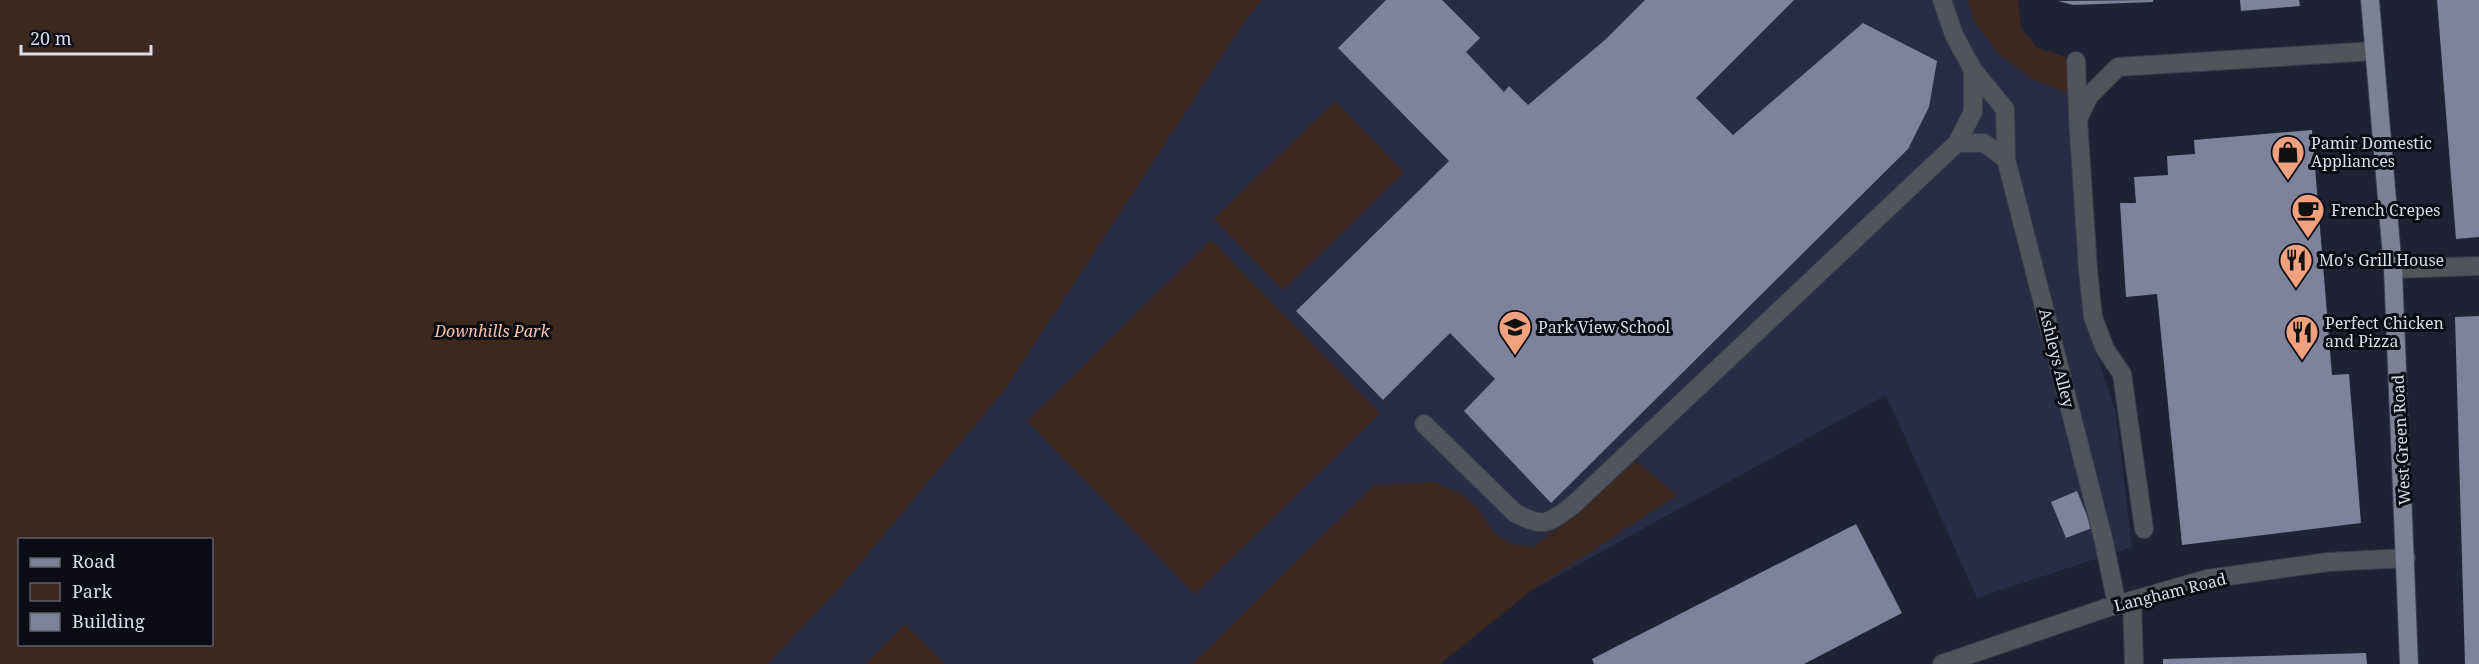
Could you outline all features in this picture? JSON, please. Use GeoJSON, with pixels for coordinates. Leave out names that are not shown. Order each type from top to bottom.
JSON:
{"type":"FeatureCollection","features":[{"type":"Feature","properties":{"kind":"main road","name":"West Green Road"},"geometry":{"type":"LineString","coordinates":[[2370,0],[2393,269],[2409,664]]}},
{"type":"Feature","properties":{"kind":"street"},"geometry":{"type":"LineString","coordinates":[[1424,424],[1515,513],[1532,522],[1549,523],[1572,506],[1956,143],[1973,112],[1973,70],[1954,35],[1942,0]]}},
{"type":"Feature","properties":{"kind":"street"},"geometry":{"type":"LineString","coordinates":[[2078,119],[2089,96],[2118,67],[2374,51]]}},
{"type":"Feature","properties":{"kind":"street"},"geometry":{"type":"LineString","coordinates":[[2076,61],[2088,270],[2093,317],[2105,349],[2122,374],[2144,529]]}},
{"type":"Feature","properties":{"kind":"street","name":"Ashleys Alley"},"geometry":{"type":"LineString","coordinates":[[1973,70],[2005,109],[2006,159],[2104,542],[2125,604],[2134,664]]}},
{"type":"Feature","properties":{"kind":"street"},"geometry":{"type":"LineString","coordinates":[[1956,143],[1984,143],[2006,159]]}},
{"type":"Feature","properties":{"kind":"street"},"geometry":{"type":"LineString","coordinates":[[2393,269],[2479,266]]}},
{"type":"Feature","properties":{"kind":"street","name":"Langham Road"},"geometry":{"type":"LineString","coordinates":[[1942,664],[2207,579],[2328,562],[2406,558]]}},
{"type":"Feature","properties":{"kind":"shaded area","name":"Park View School"},"geometry":{"type":"Polygon","coordinates":[[[1194,0],[2018,0],[2021,28],[2037,48],[2066,57],[2085,318],[2116,413],[2132,547],[1977,598],[1886,395],[1532,590],[1440,664],[690,664],[1194,0]]]}},
{"type":"Feature","properties":{"kind":"green space","name":"Downhills Park"},"geometry":{"type":"Polygon","coordinates":[[[0,0],[1262,0],[1246,19],[1005,389],[842,585],[767,664],[0,664],[0,0]]]}},
{"type":"Feature","properties":{"kind":"green space"},"geometry":{"type":"Polygon","coordinates":[[[1968,0],[2018,0],[2021,28],[2037,48],[2066,57],[2069,94],[2030,78],[1998,53],[1976,24],[1968,0]]]}},
{"type":"Feature","properties":{"kind":"green space"},"geometry":{"type":"Polygon","coordinates":[[[1335,101],[1404,172],[1283,290],[1214,219],[1335,101]]]}},
{"type":"Feature","properties":{"kind":"green space"},"geometry":{"type":"Polygon","coordinates":[[[1211,240],[1380,413],[1195,594],[1027,421],[1211,240]]]}},
{"type":"Feature","properties":{"kind":"green space"},"geometry":{"type":"Polygon","coordinates":[[[1636,461],[1677,495],[1532,590],[1440,664],[1192,664],[1374,485],[1433,482],[1463,495],[1478,509],[1496,535],[1512,544],[1534,547],[1636,461]]]}},
{"type":"Feature","properties":{"kind":"green space"},"geometry":{"type":"Polygon","coordinates":[[[905,624],[945,664],[865,664],[905,624]]]}},
{"type":"Feature","properties":{"kind":"building"},"geometry":{"type":"Polygon","coordinates":[[[1386,0],[1442,0],[1480,38],[1466,52],[1504,92],[1509,86],[1528,105],[1606,39],[1645,0],[1794,0],[1696,98],[1733,135],[1863,23],[1937,61],[1929,107],[1908,149],[1551,503],[1464,411],[1495,379],[1450,333],[1383,400],[1296,311],[1449,161],[1338,48],[1386,0]]]}},
{"type":"Feature","properties":{"kind":"building"},"geometry":{"type":"Polygon","coordinates":[[[2153,0],[2153,2],[2073,5],[2058,1],[2153,0]]]}},
{"type":"Feature","properties":{"kind":"building"},"geometry":{"type":"Polygon","coordinates":[[[2240,0],[2299,0],[2300,6],[2241,11],[2240,0]]]}},
{"type":"Feature","properties":{"kind":"building"},"geometry":{"type":"Polygon","coordinates":[[[2437,0],[2479,0],[2479,237],[2456,239],[2437,0]]]}},
{"type":"Feature","properties":{"kind":"building"},"geometry":{"type":"Polygon","coordinates":[[[2312,130],[2332,375],[2349,374],[2361,523],[2182,545],[2157,294],[2126,297],[2120,203],[2136,203],[2134,177],[2168,175],[2167,156],[2195,154],[2194,140],[2312,130]]]}},
{"type":"Feature","properties":{"kind":"building"},"geometry":{"type":"Polygon","coordinates":[[[2479,316],[2479,664],[2465,664],[2455,317],[2479,316]]]}},
{"type":"Feature","properties":{"kind":"building"},"geometry":{"type":"Polygon","coordinates":[[[2077,491],[2092,528],[2066,538],[2051,502],[2077,491]]]}},
{"type":"Feature","properties":{"kind":"building"},"geometry":{"type":"Polygon","coordinates":[[[1856,524],[1902,613],[1804,664],[1594,664],[1592,659],[1856,524]]]}},
{"type":"Feature","properties":{"kind":"building"},"geometry":{"type":"Polygon","coordinates":[[[2366,653],[2367,664],[2163,664],[2163,659],[2366,653]]]}},
{"type":"Feature","properties":{"kind":"place","name":"Pamir Domestic Appliances"},"geometry":{"type":"Point","coordinates":[2288,181]}},
{"type":"Feature","properties":{"kind":"place","name":"French Crepes"},"geometry":{"type":"Point","coordinates":[2308,239]}},
{"type":"Feature","properties":{"kind":"place","name":"Mo's Grill House"},"geometry":{"type":"Point","coordinates":[2296,289]}},
{"type":"Feature","properties":{"kind":"place","name":"Park View School"},"geometry":{"type":"Point","coordinates":[1515,356]}},
{"type":"Feature","properties":{"kind":"place","name":"Perfect Chicken and Pizza"},"geometry":{"type":"Point","coordinates":[2302,361]}}]}
